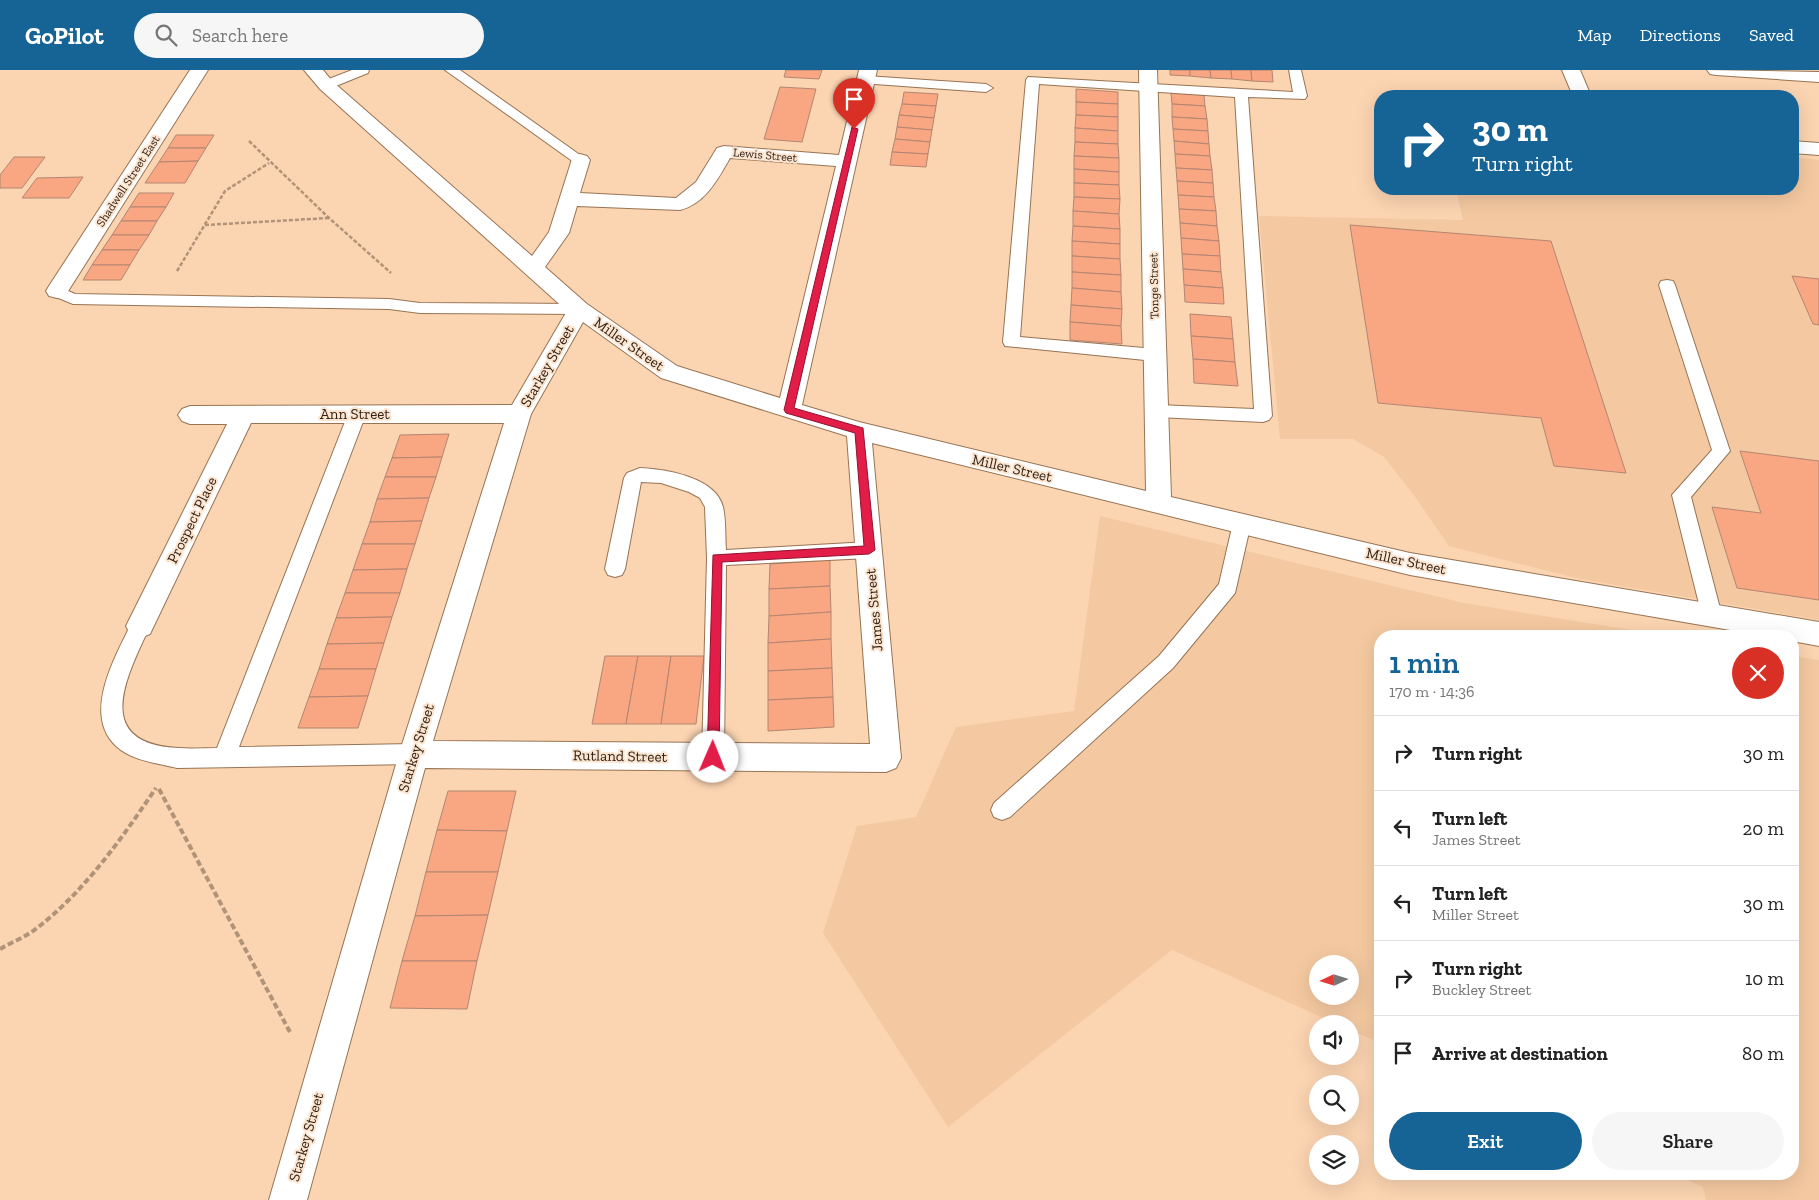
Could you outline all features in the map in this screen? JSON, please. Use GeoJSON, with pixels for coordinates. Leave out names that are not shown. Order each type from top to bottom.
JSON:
{"type":"FeatureCollection","features":[{"type":"Feature","properties":{"kind":"street","name":"Shadwell Street East"},"geometry":{"type":"LineString","coordinates":[[57,292],[199,70]]}},
{"type":"Feature","properties":{"kind":"street","name":"Miller Street"},"geometry":{"type":"LineString","coordinates":[[313,70],[326,85],[579,309],[669,372],[860,431],[1410,564],[1795,630]]}},
{"type":"Feature","properties":{"kind":"street"},"geometry":{"type":"LineString","coordinates":[[1571,70],[1579,90]]}},
{"type":"Feature","properties":{"kind":"street"},"geometry":{"type":"LineString","coordinates":[[1716,70],[1819,77]]}},
{"type":"Feature","properties":{"kind":"street"},"geometry":{"type":"LineString","coordinates":[[789,410],[867,75]]}},
{"type":"Feature","properties":{"kind":"street","name":"Tonge Street"},"geometry":{"type":"LineString","coordinates":[[1149,79],[1159,503]]}},
{"type":"Feature","properties":{"kind":"street"},"geometry":{"type":"LineString","coordinates":[[1799,148],[1819,149]]}},
{"type":"Feature","properties":{"kind":"street","name":"Lewis Street"},"geometry":{"type":"LineString","coordinates":[[568,199],[680,204],[704,186],[724,152],[847,162]]}},
{"type":"Feature","properties":{"kind":"street"},"geometry":{"type":"LineString","coordinates":[[534,268],[559,233],[580,160]]}},
{"type":"Feature","properties":{"kind":"street","name":"Starkey Street"},"geometry":{"type":"LineString","coordinates":[[288,1200],[414,754],[519,414],[579,309]]}},
{"type":"Feature","properties":{"kind":"street","name":"Prospect Place"},"geometry":{"type":"LineString","coordinates":[[140,626],[244,414]]}},
{"type":"Feature","properties":{"kind":"street","name":"Ann Street"},"geometry":{"type":"LineString","coordinates":[[190,415],[519,414]]}},
{"type":"Feature","properties":{"kind":"street","name":"James Street"},"geometry":{"type":"LineString","coordinates":[[860,431],[886,758]]}},
{"type":"Feature","properties":{"kind":"street","name":"Miller Street"},"geometry":{"type":"LineString","coordinates":[[1799,631],[1819,634]]}},
{"type":"Feature","properties":{"kind":"street","name":"Rutland Street"},"geometry":{"type":"LineString","coordinates":[[414,754],[886,758]]}},
{"type":"Feature","properties":{"kind":"lane"},"geometry":{"type":"LineString","coordinates":[[326,85],[364,70]]}},
{"type":"Feature","properties":{"kind":"lane"},"geometry":{"type":"LineString","coordinates":[[451,70],[580,160]]}},
{"type":"Feature","properties":{"kind":"lane"},"geometry":{"type":"LineString","coordinates":[[1155,355],[1011,342],[1033,80],[1149,79],[1241,93],[1300,96],[1295,70]]}},
{"type":"Feature","properties":{"kind":"lane"},"geometry":{"type":"LineString","coordinates":[[867,75],[986,88]]}},
{"type":"Feature","properties":{"kind":"lane"},"geometry":{"type":"LineString","coordinates":[[1157,411],[1263,416],[1241,93]]}},
{"type":"Feature","properties":{"kind":"lane"},"geometry":{"type":"LineString","coordinates":[[1667,284],[1721,451],[1681,495],[1712,616]]}},
{"type":"Feature","properties":{"kind":"lane"},"geometry":{"type":"LineString","coordinates":[[57,292],[73,299],[160,299],[420,308],[579,309]]}},
{"type":"Feature","properties":{"kind":"lane"},"geometry":{"type":"LineString","coordinates":[[224,757],[357,414]]}},
{"type":"Feature","properties":{"kind":"lane"},"geometry":{"type":"LineString","coordinates":[[615,569],[633,478],[640,475],[661,476],[695,487],[706,493],[714,506],[717,558],[713,757]]}},
{"type":"Feature","properties":{"kind":"lane"},"geometry":{"type":"LineString","coordinates":[[1002,810],[1166,662],[1228,587],[1242,523]]}},
{"type":"Feature","properties":{"kind":"lane"},"geometry":{"type":"LineString","coordinates":[[717,558],[869,550]]}},
{"type":"Feature","properties":{"kind":"lane"},"geometry":{"type":"LineString","coordinates":[[140,626],[115,681],[110,718],[118,735],[139,749],[177,758],[414,754]]}},
{"type":"Feature","properties":{"kind":"path"},"geometry":{"type":"LineString","coordinates":[[249,141],[269,163],[407,287],[403,306]]}},
{"type":"Feature","properties":{"kind":"path"},"geometry":{"type":"LineString","coordinates":[[160,299],[225,191],[269,163]]}},
{"type":"Feature","properties":{"kind":"path"},"geometry":{"type":"LineString","coordinates":[[205,225],[329,218]]}},
{"type":"Feature","properties":{"kind":"path"},"geometry":{"type":"LineString","coordinates":[[0,949],[36,929],[85,881],[134,821],[158,786],[291,1032],[289,1042]]}},
{"type":"Feature","properties":{"kind":"shaded area"},"geometry":{"type":"Polygon","coordinates":[[[1799,158],[1819,160],[1819,620],[1580,579],[1449,546],[1413,494],[1384,457],[1353,439],[1280,439],[1259,216],[1463,220],[1457,195],[1799,195],[1799,158]]]}},
{"type":"Feature","properties":{"kind":"shaded area"},"geometry":{"type":"Polygon","coordinates":[[[1100,516],[1464,603],[1632,630],[1374,630],[1374,1040],[1359,1034],[1359,1015],[1317,1015],[1172,950],[948,1127],[823,933],[857,826],[916,817],[956,727],[1074,711],[1100,516]]]}},
{"type":"Feature","properties":{"kind":"shaded area"},"geometry":{"type":"Polygon","coordinates":[[[1799,657],[1819,660],[1819,1200],[1706,1200],[1703,1187],[1687,1180],[1799,1180],[1799,657]]]}},
{"type":"Feature","properties":{"kind":"building"},"geometry":{"type":"Polygon","coordinates":[[[786,70],[822,70],[819,79],[784,77],[786,70]]]}},
{"type":"Feature","properties":{"kind":"building"},"geometry":{"type":"Polygon","coordinates":[[[1170,70],[1190,70],[1190,76],[1170,75],[1170,70]]]}},
{"type":"Feature","properties":{"kind":"building"},"geometry":{"type":"Polygon","coordinates":[[[1190,70],[1210,70],[1211,78],[1190,76],[1190,70]]]}},
{"type":"Feature","properties":{"kind":"building"},"geometry":{"type":"Polygon","coordinates":[[[1210,70],[1231,70],[1232,79],[1211,78],[1210,70]]]}},
{"type":"Feature","properties":{"kind":"building"},"geometry":{"type":"Polygon","coordinates":[[[1231,70],[1251,70],[1252,81],[1232,79],[1231,70]]]}},
{"type":"Feature","properties":{"kind":"building"},"geometry":{"type":"Polygon","coordinates":[[[1251,70],[1272,70],[1273,82],[1252,81],[1251,70]]]}},
{"type":"Feature","properties":{"kind":"building"},"geometry":{"type":"Polygon","coordinates":[[[780,87],[816,89],[802,142],[764,139],[780,87]]]}},
{"type":"Feature","properties":{"kind":"building"},"geometry":{"type":"Polygon","coordinates":[[[1076,89],[1118,92],[1118,104],[1076,102],[1076,89]]]}},
{"type":"Feature","properties":{"kind":"building"},"geometry":{"type":"Polygon","coordinates":[[[904,92],[938,94],[936,106],[902,104],[904,92]]]}},
{"type":"Feature","properties":{"kind":"building"},"geometry":{"type":"Polygon","coordinates":[[[1171,93],[1204,95],[1205,106],[1172,104],[1171,93]]]}},
{"type":"Feature","properties":{"kind":"building"},"geometry":{"type":"Polygon","coordinates":[[[1076,102],[1118,104],[1118,117],[1076,115],[1076,102]]]}},
{"type":"Feature","properties":{"kind":"building"},"geometry":{"type":"Polygon","coordinates":[[[902,104],[936,106],[934,118],[899,115],[902,104]]]}},
{"type":"Feature","properties":{"kind":"building"},"geometry":{"type":"Polygon","coordinates":[[[1172,104],[1205,106],[1207,119],[1172,117],[1172,104]]]}},
{"type":"Feature","properties":{"kind":"building"},"geometry":{"type":"Polygon","coordinates":[[[899,115],[934,118],[932,130],[897,127],[899,115]]]}},
{"type":"Feature","properties":{"kind":"building"},"geometry":{"type":"Polygon","coordinates":[[[1076,115],[1118,117],[1118,131],[1075,128],[1076,115]]]}},
{"type":"Feature","properties":{"kind":"building"},"geometry":{"type":"Polygon","coordinates":[[[1172,117],[1207,119],[1208,131],[1173,129],[1172,117]]]}},
{"type":"Feature","properties":{"kind":"building"},"geometry":{"type":"Polygon","coordinates":[[[897,127],[932,130],[930,142],[895,139],[897,127]]]}},
{"type":"Feature","properties":{"kind":"building"},"geometry":{"type":"Polygon","coordinates":[[[1075,128],[1118,131],[1118,144],[1075,142],[1075,128]]]}},
{"type":"Feature","properties":{"kind":"building"},"geometry":{"type":"Polygon","coordinates":[[[1173,129],[1208,131],[1209,144],[1174,141],[1173,129]]]}},
{"type":"Feature","properties":{"kind":"building"},"geometry":{"type":"Polygon","coordinates":[[[176,135],[214,135],[206,148],[168,148],[176,135]]]}},
{"type":"Feature","properties":{"kind":"building"},"geometry":{"type":"Polygon","coordinates":[[[895,139],[930,142],[928,154],[892,152],[895,139]]]}},
{"type":"Feature","properties":{"kind":"building"},"geometry":{"type":"Polygon","coordinates":[[[1174,141],[1209,144],[1210,156],[1175,154],[1174,141]]]}},
{"type":"Feature","properties":{"kind":"building"},"geometry":{"type":"Polygon","coordinates":[[[1075,142],[1118,144],[1119,158],[1074,156],[1075,142]]]}},
{"type":"Feature","properties":{"kind":"building"},"geometry":{"type":"Polygon","coordinates":[[[168,148],[206,148],[198,161],[159,162],[168,148]]]}},
{"type":"Feature","properties":{"kind":"building"},"geometry":{"type":"Polygon","coordinates":[[[892,152],[928,154],[926,167],[890,165],[892,152]]]}},
{"type":"Feature","properties":{"kind":"building"},"geometry":{"type":"Polygon","coordinates":[[[1175,154],[1210,156],[1212,170],[1176,168],[1175,154]]]}},
{"type":"Feature","properties":{"kind":"building"},"geometry":{"type":"Polygon","coordinates":[[[1074,156],[1119,158],[1119,172],[1074,169],[1074,156]]]}},
{"type":"Feature","properties":{"kind":"building"},"geometry":{"type":"Polygon","coordinates":[[[14,157],[45,157],[22,188],[0,188],[0,175],[14,157]]]}},
{"type":"Feature","properties":{"kind":"building"},"geometry":{"type":"Polygon","coordinates":[[[198,161],[185,183],[145,183],[159,162],[198,161]]]}},
{"type":"Feature","properties":{"kind":"building"},"geometry":{"type":"Polygon","coordinates":[[[1176,168],[1212,170],[1213,183],[1177,181],[1176,168]]]}},
{"type":"Feature","properties":{"kind":"building"},"geometry":{"type":"Polygon","coordinates":[[[1074,169],[1119,172],[1119,185],[1074,183],[1074,169]]]}},
{"type":"Feature","properties":{"kind":"building"},"geometry":{"type":"Polygon","coordinates":[[[83,177],[69,198],[22,198],[37,178],[83,177]]]}},
{"type":"Feature","properties":{"kind":"building"},"geometry":{"type":"Polygon","coordinates":[[[1177,181],[1213,183],[1214,197],[1178,195],[1177,181]]]}},
{"type":"Feature","properties":{"kind":"building"},"geometry":{"type":"Polygon","coordinates":[[[1074,183],[1119,185],[1120,199],[1074,197],[1074,183]]]}},
{"type":"Feature","properties":{"kind":"building"},"geometry":{"type":"Polygon","coordinates":[[[139,193],[174,193],[166,207],[130,207],[139,193]]]}},
{"type":"Feature","properties":{"kind":"building"},"geometry":{"type":"Polygon","coordinates":[[[1178,195],[1214,197],[1216,211],[1179,209],[1178,195]]]}},
{"type":"Feature","properties":{"kind":"building"},"geometry":{"type":"Polygon","coordinates":[[[1074,197],[1120,199],[1119,214],[1073,211],[1074,197]]]}},
{"type":"Feature","properties":{"kind":"building"},"geometry":{"type":"Polygon","coordinates":[[[130,207],[166,207],[157,221],[121,221],[130,207]]]}},
{"type":"Feature","properties":{"kind":"building"},"geometry":{"type":"Polygon","coordinates":[[[1179,209],[1216,211],[1217,226],[1180,223],[1179,209]]]}},
{"type":"Feature","properties":{"kind":"building"},"geometry":{"type":"Polygon","coordinates":[[[1073,211],[1119,214],[1120,229],[1073,226],[1073,211]]]}},
{"type":"Feature","properties":{"kind":"building"},"geometry":{"type":"Polygon","coordinates":[[[121,221],[157,221],[149,235],[112,235],[121,221]]]}},
{"type":"Feature","properties":{"kind":"building"},"geometry":{"type":"Polygon","coordinates":[[[1180,223],[1217,226],[1219,241],[1181,238],[1180,223]]]}},
{"type":"Feature","properties":{"kind":"building"},"geometry":{"type":"Polygon","coordinates":[[[1350,225],[1551,241],[1626,473],[1554,466],[1541,418],[1378,403],[1350,225]]]}},
{"type":"Feature","properties":{"kind":"building"},"geometry":{"type":"Polygon","coordinates":[[[1073,226],[1120,229],[1120,244],[1072,241],[1073,226]]]}},
{"type":"Feature","properties":{"kind":"building"},"geometry":{"type":"Polygon","coordinates":[[[112,235],[149,235],[139,250],[102,250],[112,235]]]}},
{"type":"Feature","properties":{"kind":"building"},"geometry":{"type":"Polygon","coordinates":[[[1181,238],[1219,241],[1220,256],[1182,254],[1181,238]]]}},
{"type":"Feature","properties":{"kind":"building"},"geometry":{"type":"Polygon","coordinates":[[[1072,241],[1120,244],[1120,259],[1072,256],[1072,241]]]}},
{"type":"Feature","properties":{"kind":"building"},"geometry":{"type":"Polygon","coordinates":[[[102,250],[139,250],[130,265],[92,265],[102,250]]]}},
{"type":"Feature","properties":{"kind":"building"},"geometry":{"type":"Polygon","coordinates":[[[1182,254],[1220,256],[1221,272],[1183,269],[1182,254]]]}},
{"type":"Feature","properties":{"kind":"building"},"geometry":{"type":"Polygon","coordinates":[[[1072,256],[1120,259],[1121,275],[1072,272],[1072,256]]]}},
{"type":"Feature","properties":{"kind":"building"},"geometry":{"type":"Polygon","coordinates":[[[92,265],[130,265],[121,280],[83,280],[92,265]]]}},
{"type":"Feature","properties":{"kind":"building"},"geometry":{"type":"Polygon","coordinates":[[[1183,269],[1221,272],[1223,288],[1184,285],[1183,269]]]}},
{"type":"Feature","properties":{"kind":"building"},"geometry":{"type":"Polygon","coordinates":[[[1072,272],[1121,275],[1121,292],[1072,288],[1072,272]]]}},
{"type":"Feature","properties":{"kind":"building"},"geometry":{"type":"Polygon","coordinates":[[[1792,276],[1819,279],[1819,325],[1813,324],[1792,276]]]}},
{"type":"Feature","properties":{"kind":"building"},"geometry":{"type":"Polygon","coordinates":[[[1184,285],[1223,288],[1224,304],[1185,302],[1184,285]]]}},
{"type":"Feature","properties":{"kind":"building"},"geometry":{"type":"Polygon","coordinates":[[[1072,288],[1121,292],[1122,309],[1071,305],[1072,288]]]}},
{"type":"Feature","properties":{"kind":"building"},"geometry":{"type":"Polygon","coordinates":[[[1071,305],[1122,309],[1121,326],[1070,322],[1071,305]]]}},
{"type":"Feature","properties":{"kind":"building"},"geometry":{"type":"Polygon","coordinates":[[[1190,314],[1231,317],[1233,339],[1191,336],[1190,314]]]}},
{"type":"Feature","properties":{"kind":"building"},"geometry":{"type":"Polygon","coordinates":[[[1070,322],[1121,326],[1122,344],[1070,340],[1070,322]]]}},
{"type":"Feature","properties":{"kind":"building"},"geometry":{"type":"Polygon","coordinates":[[[1191,336],[1233,339],[1235,362],[1193,359],[1191,336]]]}},
{"type":"Feature","properties":{"kind":"building"},"geometry":{"type":"Polygon","coordinates":[[[1193,359],[1235,362],[1238,386],[1194,383],[1193,359]]]}},
{"type":"Feature","properties":{"kind":"building"},"geometry":{"type":"Polygon","coordinates":[[[449,434],[442,457],[392,458],[400,435],[449,434]]]}},
{"type":"Feature","properties":{"kind":"building"},"geometry":{"type":"Polygon","coordinates":[[[1740,451],[1819,461],[1819,600],[1737,588],[1712,507],[1761,513],[1740,451]]]}},
{"type":"Feature","properties":{"kind":"building"},"geometry":{"type":"Polygon","coordinates":[[[442,457],[436,477],[385,477],[392,458],[442,457]]]}},
{"type":"Feature","properties":{"kind":"building"},"geometry":{"type":"Polygon","coordinates":[[[385,477],[436,477],[429,498],[377,499],[385,477]]]}},
{"type":"Feature","properties":{"kind":"building"},"geometry":{"type":"Polygon","coordinates":[[[429,498],[422,521],[370,522],[377,499],[429,498]]]}},
{"type":"Feature","properties":{"kind":"building"},"geometry":{"type":"Polygon","coordinates":[[[422,521],[415,544],[362,544],[370,522],[422,521]]]}},
{"type":"Feature","properties":{"kind":"building"},"geometry":{"type":"Polygon","coordinates":[[[362,544],[415,544],[407,569],[353,570],[362,544]]]}},
{"type":"Feature","properties":{"kind":"building"},"geometry":{"type":"Polygon","coordinates":[[[830,560],[830,586],[769,589],[770,564],[830,560]]]}},
{"type":"Feature","properties":{"kind":"building"},"geometry":{"type":"Polygon","coordinates":[[[407,569],[400,593],[345,593],[353,570],[407,569]]]}},
{"type":"Feature","properties":{"kind":"building"},"geometry":{"type":"Polygon","coordinates":[[[830,586],[831,612],[769,616],[769,589],[830,586]]]}},
{"type":"Feature","properties":{"kind":"building"},"geometry":{"type":"Polygon","coordinates":[[[345,593],[400,593],[392,617],[336,618],[345,593]]]}},
{"type":"Feature","properties":{"kind":"building"},"geometry":{"type":"Polygon","coordinates":[[[831,612],[831,639],[768,643],[769,616],[831,612]]]}},
{"type":"Feature","properties":{"kind":"building"},"geometry":{"type":"Polygon","coordinates":[[[392,617],[384,643],[327,644],[336,618],[392,617]]]}},
{"type":"Feature","properties":{"kind":"building"},"geometry":{"type":"Polygon","coordinates":[[[831,639],[832,668],[768,671],[768,643],[831,639]]]}},
{"type":"Feature","properties":{"kind":"building"},"geometry":{"type":"Polygon","coordinates":[[[384,643],[376,669],[319,669],[327,644],[384,643]]]}},
{"type":"Feature","properties":{"kind":"building"},"geometry":{"type":"Polygon","coordinates":[[[605,656],[638,656],[626,724],[592,724],[605,656]]]}},
{"type":"Feature","properties":{"kind":"building"},"geometry":{"type":"Polygon","coordinates":[[[638,656],[671,656],[661,724],[626,724],[638,656]]]}},
{"type":"Feature","properties":{"kind":"building"},"geometry":{"type":"Polygon","coordinates":[[[671,656],[704,656],[696,724],[661,724],[671,656]]]}},
{"type":"Feature","properties":{"kind":"building"},"geometry":{"type":"Polygon","coordinates":[[[832,668],[833,697],[768,700],[768,671],[832,668]]]}},
{"type":"Feature","properties":{"kind":"building"},"geometry":{"type":"Polygon","coordinates":[[[319,669],[376,669],[368,696],[309,697],[319,669]]]}},
{"type":"Feature","properties":{"kind":"building"},"geometry":{"type":"Polygon","coordinates":[[[368,696],[358,728],[298,728],[309,697],[368,696]]]}},
{"type":"Feature","properties":{"kind":"building"},"geometry":{"type":"Polygon","coordinates":[[[833,697],[834,727],[768,731],[768,700],[833,697]]]}},
{"type":"Feature","properties":{"kind":"building"},"geometry":{"type":"Polygon","coordinates":[[[448,791],[516,791],[507,831],[437,830],[448,791]]]}},
{"type":"Feature","properties":{"kind":"building"},"geometry":{"type":"Polygon","coordinates":[[[437,830],[507,831],[498,872],[426,872],[437,830]]]}},
{"type":"Feature","properties":{"kind":"building"},"geometry":{"type":"Polygon","coordinates":[[[426,872],[498,872],[488,915],[415,916],[426,872]]]}},
{"type":"Feature","properties":{"kind":"building"},"geometry":{"type":"Polygon","coordinates":[[[488,915],[477,961],[402,961],[415,916],[488,915]]]}},
{"type":"Feature","properties":{"kind":"building"},"geometry":{"type":"Polygon","coordinates":[[[402,961],[477,961],[467,1009],[390,1008],[402,961]]]}},
{"type":"Feature","properties":{"kind":"route"},"geometry":{"type":"LineString","coordinates":[[713,757],[717,558],[869,550],[860,431],[789,410],[854,129]]}}]}
